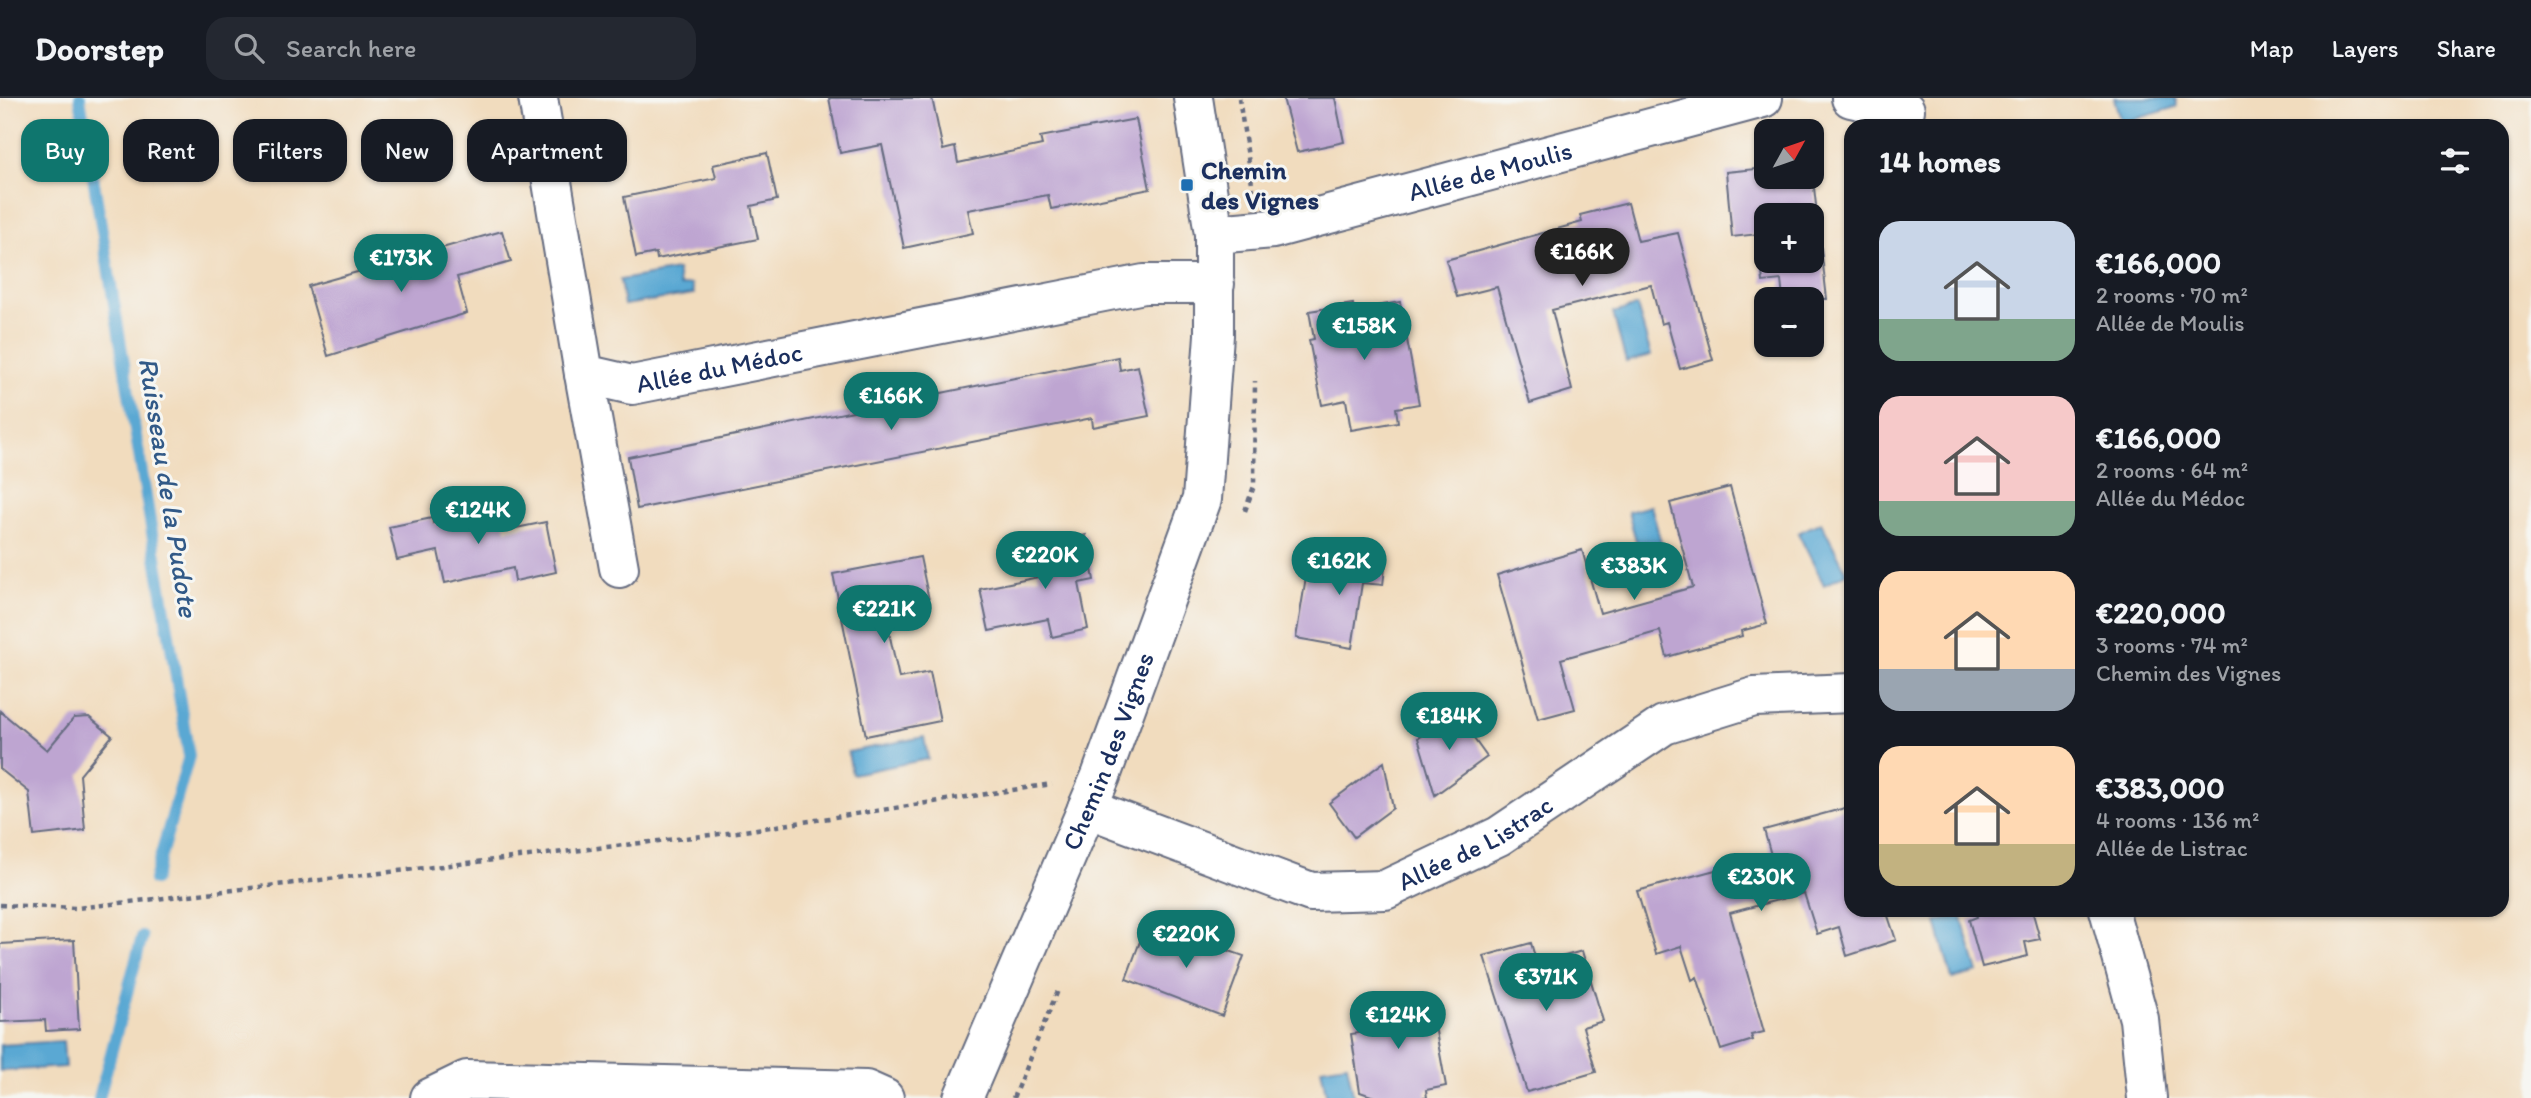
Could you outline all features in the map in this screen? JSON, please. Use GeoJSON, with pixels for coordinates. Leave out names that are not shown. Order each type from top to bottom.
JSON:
{"type":"FeatureCollection","features":[{"type":"Feature","properties":{"kind":"street"},"geometry":{"type":"LineString","coordinates":[[538,98],[583,374],[619,568]]}},
{"type":"Feature","properties":{"kind":"street","name":"Chemin des Vignes"},"geometry":{"type":"LineString","coordinates":[[963,1098],[1094,792],[1202,499],[1214,335],[1214,234],[1193,98]]}},
{"type":"Feature","properties":{"kind":"street","name":"Allée de Moulis"},"geometry":{"type":"LineString","coordinates":[[1214,234],[1273,229],[1763,98]]}},
{"type":"Feature","properties":{"kind":"street"},"geometry":{"type":"LineString","coordinates":[[1851,98],[1906,111]]}},
{"type":"Feature","properties":{"kind":"street","name":"Allée du Médoc"},"geometry":{"type":"LineString","coordinates":[[583,374],[632,385],[1144,284],[1215,284]]}},
{"type":"Feature","properties":{"kind":"street","name":"Allée de Listrac"},"geometry":{"type":"LineString","coordinates":[[1094,792],[1311,892],[1385,890],[1499,836],[1664,725],[1754,697],[1844,692]]}},
{"type":"Feature","properties":{"kind":"street"},"geometry":{"type":"LineString","coordinates":[[2111,917],[2139,1019],[2147,1098]]}},
{"type":"Feature","properties":{"kind":"street"},"geometry":{"type":"LineString","coordinates":[[430,1098],[467,1080],[494,1080],[866,1090],[884,1098]]}},
{"type":"Feature","properties":{"kind":"path"},"geometry":{"type":"LineString","coordinates":[[0,905],[77,908],[1094,792]]}},
{"type":"Feature","properties":{"kind":"water"},"geometry":{"type":"Polygon","coordinates":[[[2114,98],[2175,98],[2177,107],[2135,119],[2120,119],[2114,98]]]}},
{"type":"Feature","properties":{"kind":"water"},"geometry":{"type":"Polygon","coordinates":[[[677,270],[680,286],[692,284],[694,294],[624,305],[620,280],[677,270]]]}},
{"type":"Feature","properties":{"kind":"water"},"geometry":{"type":"Polygon","coordinates":[[[1637,306],[1651,355],[1626,362],[1613,313],[1637,306]]]}},
{"type":"Feature","properties":{"kind":"water"},"geometry":{"type":"Polygon","coordinates":[[[1651,506],[1670,574],[1647,580],[1628,512],[1651,506]]]}},
{"type":"Feature","properties":{"kind":"water"},"geometry":{"type":"Polygon","coordinates":[[[1821,522],[1844,567],[1844,575],[1824,585],[1798,533],[1821,522]]]}},
{"type":"Feature","properties":{"kind":"water"},"geometry":{"type":"Polygon","coordinates":[[[924,737],[928,759],[852,774],[848,752],[924,737]]]}},
{"type":"Feature","properties":{"kind":"water"},"geometry":{"type":"Polygon","coordinates":[[[1962,917],[1978,972],[1952,979],[1936,922],[1962,917]]]}},
{"type":"Feature","properties":{"kind":"water"},"geometry":{"type":"Polygon","coordinates":[[[63,1041],[65,1067],[0,1071],[0,1045],[63,1041]]]}},
{"type":"Feature","properties":{"kind":"water"},"geometry":{"type":"Polygon","coordinates":[[[1347,1064],[1354,1098],[1327,1098],[1321,1068],[1347,1064]]]}},
{"type":"Feature","properties":{"kind":"building"},"geometry":{"type":"Polygon","coordinates":[[[829,98],[932,98],[943,150],[955,147],[958,163],[1042,145],[1040,137],[1136,119],[1150,189],[1051,209],[1048,195],[968,210],[973,233],[904,248],[882,145],[840,153],[829,98]]]}},
{"type":"Feature","properties":{"kind":"building"},"geometry":{"type":"Polygon","coordinates":[[[1283,98],[1335,98],[1344,142],[1297,152],[1283,98]]]}},
{"type":"Feature","properties":{"kind":"building"},"geometry":{"type":"Polygon","coordinates":[[[767,153],[777,200],[751,206],[758,239],[657,259],[656,253],[636,257],[624,197],[716,178],[713,165],[767,153]]]}},
{"type":"Feature","properties":{"kind":"building"},"geometry":{"type":"Polygon","coordinates":[[[1754,169],[1754,189],[1814,189],[1816,203],[1754,203],[1754,234],[1732,237],[1726,172],[1754,169]]]}},
{"type":"Feature","properties":{"kind":"building"},"geometry":{"type":"Polygon","coordinates":[[[1628,203],[1638,241],[1678,233],[1713,360],[1680,369],[1667,322],[1661,324],[1651,285],[1552,310],[1572,390],[1530,403],[1497,287],[1457,297],[1446,260],[1582,222],[1580,215],[1628,203]]]}},
{"type":"Feature","properties":{"kind":"building"},"geometry":{"type":"Polygon","coordinates":[[[502,231],[511,262],[457,277],[467,313],[328,356],[308,286],[502,231]]]}},
{"type":"Feature","properties":{"kind":"building"},"geometry":{"type":"Polygon","coordinates":[[[1762,273],[1824,273],[1827,299],[1824,299],[1824,287],[1782,287],[1781,280],[1763,282],[1762,273]]]}},
{"type":"Feature","properties":{"kind":"building"},"geometry":{"type":"Polygon","coordinates":[[[1400,302],[1419,404],[1396,408],[1398,422],[1351,430],[1346,400],[1322,405],[1309,340],[1314,339],[1309,311],[1353,304],[1354,310],[1400,302]]]}},
{"type":"Feature","properties":{"kind":"building"},"geometry":{"type":"Polygon","coordinates":[[[1118,357],[1120,370],[1138,366],[1149,416],[1093,427],[1092,418],[637,509],[628,457],[1118,357]]]}},
{"type":"Feature","properties":{"kind":"building"},"geometry":{"type":"Polygon","coordinates":[[[1730,487],[1767,624],[1741,631],[1742,636],[1667,657],[1660,631],[1561,659],[1575,709],[1538,719],[1497,575],[1582,550],[1600,613],[1693,587],[1670,503],[1730,487]]]}},
{"type":"Feature","properties":{"kind":"building"},"geometry":{"type":"Polygon","coordinates":[[[502,509],[506,530],[546,522],[556,572],[515,581],[513,568],[445,583],[438,551],[397,560],[389,527],[432,518],[433,523],[502,509]]]}},
{"type":"Feature","properties":{"kind":"building"},"geometry":{"type":"Polygon","coordinates":[[[1086,535],[1094,580],[1079,583],[1088,629],[1052,637],[1048,619],[989,631],[980,589],[1039,577],[1033,546],[1086,535]]]}},
{"type":"Feature","properties":{"kind":"building"},"geometry":{"type":"Polygon","coordinates":[[[1345,545],[1387,551],[1383,585],[1362,583],[1352,648],[1296,638],[1307,571],[1340,576],[1345,545]]]}},
{"type":"Feature","properties":{"kind":"building"},"geometry":{"type":"Polygon","coordinates":[[[920,557],[930,605],[885,614],[899,678],[930,672],[940,721],[866,736],[833,574],[920,557]]]}},
{"type":"Feature","properties":{"kind":"building"},"geometry":{"type":"Polygon","coordinates":[[[0,711],[47,750],[74,718],[89,717],[112,736],[80,775],[85,830],[34,836],[29,792],[0,769],[0,711]]]}},
{"type":"Feature","properties":{"kind":"building"},"geometry":{"type":"Polygon","coordinates":[[[1454,711],[1487,757],[1435,795],[1418,738],[1454,711]]]}},
{"type":"Feature","properties":{"kind":"building"},"geometry":{"type":"Polygon","coordinates":[[[1384,762],[1393,808],[1354,837],[1329,803],[1384,762]]]}},
{"type":"Feature","properties":{"kind":"building"},"geometry":{"type":"Polygon","coordinates":[[[1844,808],[1844,917],[1888,917],[1896,940],[1847,956],[1839,927],[1817,934],[1804,893],[1730,913],[1764,1032],[1751,1035],[1753,1040],[1721,1050],[1697,977],[1692,980],[1681,946],[1656,954],[1637,891],[1771,855],[1764,830],[1844,808]]]}},
{"type":"Feature","properties":{"kind":"building"},"geometry":{"type":"Polygon","coordinates":[[[1977,917],[2034,917],[2040,939],[2025,942],[2028,956],[1982,967],[1969,920],[1977,917]]]}},
{"type":"Feature","properties":{"kind":"building"},"geometry":{"type":"Polygon","coordinates":[[[1145,928],[1172,938],[1175,932],[1244,956],[1222,1016],[1126,979],[1145,928]]]}},
{"type":"Feature","properties":{"kind":"building"},"geometry":{"type":"Polygon","coordinates":[[[74,940],[79,1029],[46,1031],[45,1020],[0,1022],[0,944],[74,940]]]}},
{"type":"Feature","properties":{"kind":"building"},"geometry":{"type":"Polygon","coordinates":[[[1531,943],[1537,964],[1582,951],[1603,1021],[1583,1027],[1596,1072],[1527,1092],[1484,956],[1531,943]]]}},
{"type":"Feature","properties":{"kind":"building"},"geometry":{"type":"Polygon","coordinates":[[[1430,999],[1446,1086],[1426,1090],[1427,1098],[1377,1098],[1360,1092],[1351,1034],[1358,1033],[1354,1012],[1430,999]]]}},
{"type":"Feature","properties":{"kind":"waterway","name":"Ruisseau de la Pudote"},"geometry":{"type":"LineString","coordinates":[[80,98],[189,756],[154,880]]}},
{"type":"Feature","properties":{"kind":"waterway","name":"Ruisseau de la Pudote"},"geometry":{"type":"LineString","coordinates":[[99,1098],[142,937]]}},
{"type":"Feature","properties":{"kind":"place","name":"Chemin des Vignes"},"geometry":{"type":"Point","coordinates":[1187,185]}}]}
